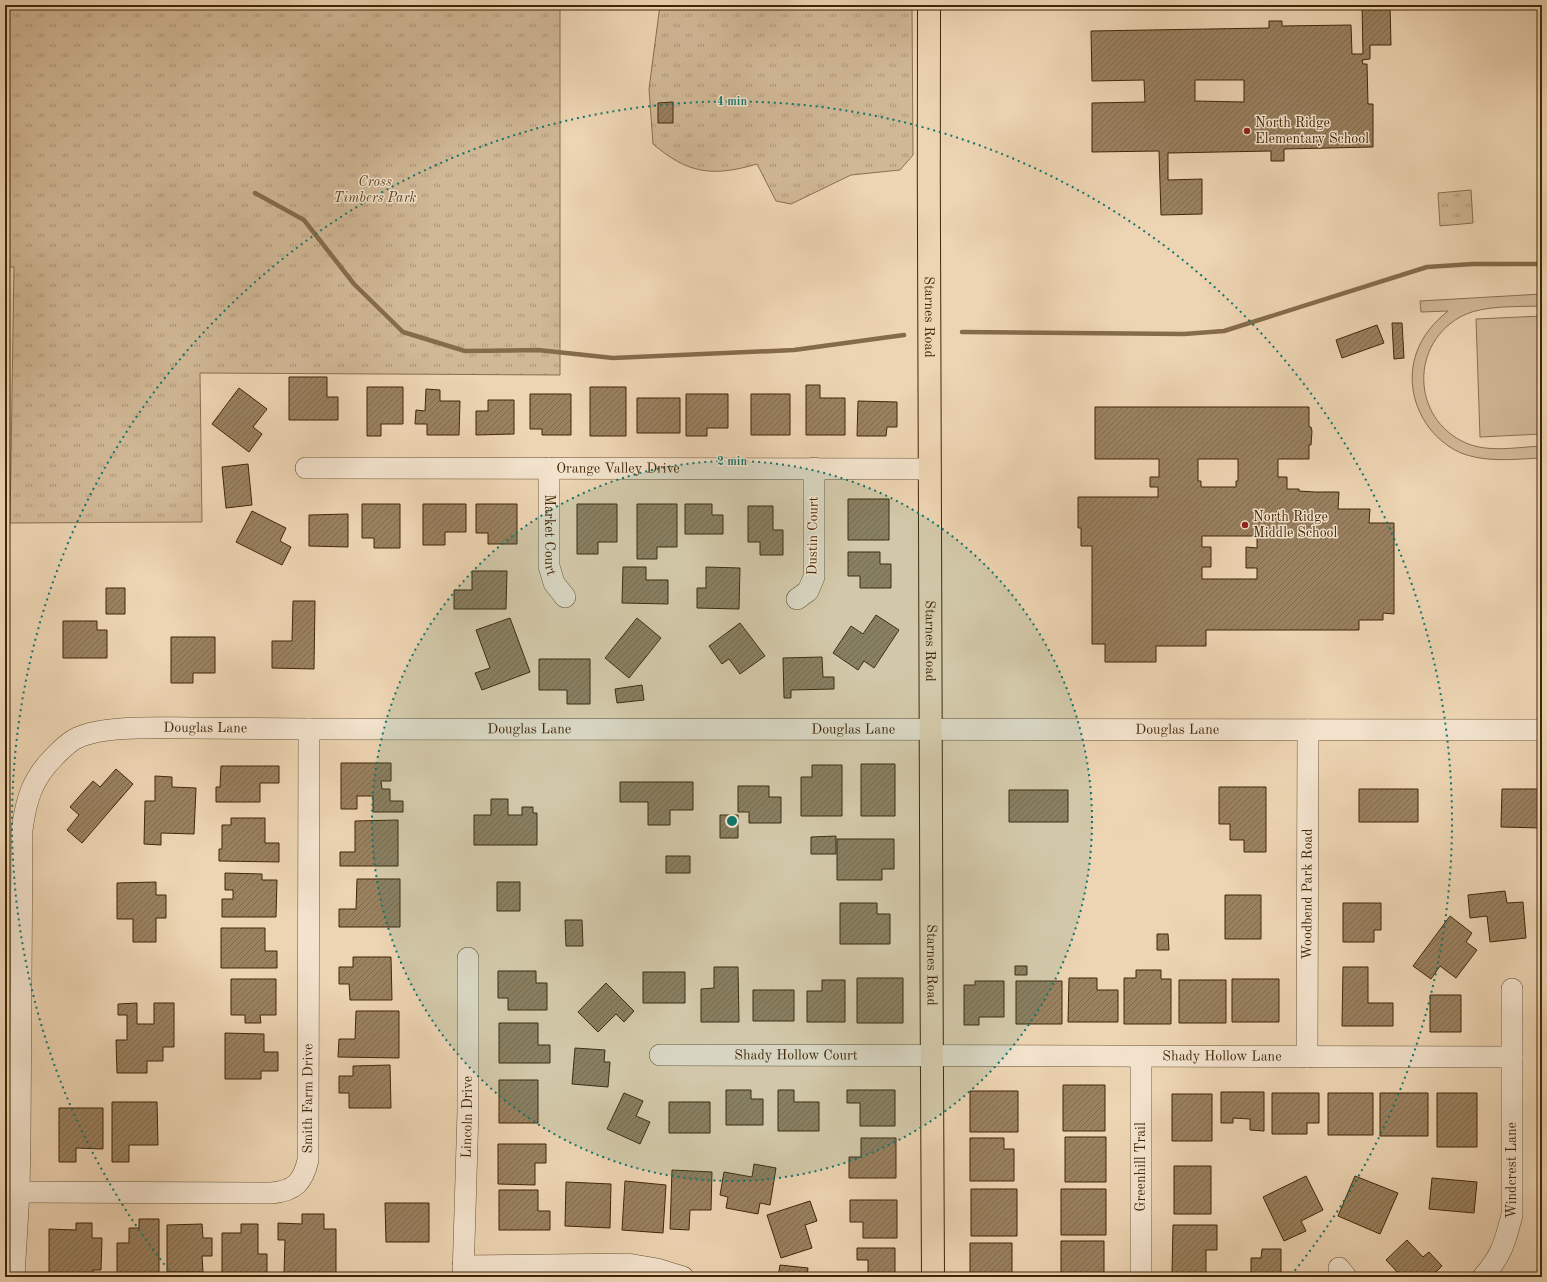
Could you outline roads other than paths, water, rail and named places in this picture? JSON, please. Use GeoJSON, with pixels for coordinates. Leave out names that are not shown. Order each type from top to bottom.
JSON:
{"type":"FeatureCollection","features":[{"type":"Feature","properties":{"kind":"main road","name":"Starnes Road"},"geometry":{"type":"LineString","coordinates":[[929,5],[930,730],[933,1277]]}},
{"type":"Feature","properties":{"kind":"street","name":"Orange Valley Drive"},"geometry":{"type":"LineString","coordinates":[[306,468],[930,469]]}},
{"type":"Feature","properties":{"kind":"street","name":"Market Court"},"geometry":{"type":"LineString","coordinates":[[548,468],[548,566],[554,583],[565,597]]}},
{"type":"Feature","properties":{"kind":"street","name":"Dustin Court"},"geometry":{"type":"LineString","coordinates":[[797,599],[808,591],[814,577],[814,468]]}},
{"type":"Feature","properties":{"kind":"street","name":"Douglas Lane"},"geometry":{"type":"LineString","coordinates":[[14,1277],[14,1253],[19,1192],[22,830],[25,807],[40,771],[62,749],[77,738],[96,732],[140,728],[1542,730]]}},
{"type":"Feature","properties":{"kind":"street","name":"Smith Farm Drive"},"geometry":{"type":"LineString","coordinates":[[19,1192],[271,1193],[281,1192],[293,1188],[300,1181],[305,1172],[308,1160],[309,729]]}},
{"type":"Feature","properties":{"kind":"street","name":"Woodbend Park Road"},"geometry":{"type":"LineString","coordinates":[[1307,1057],[1308,730]]}},
{"type":"Feature","properties":{"kind":"street","name":"Lincoln Drive"},"geometry":{"type":"LineString","coordinates":[[463,1271],[468,1111],[468,958]]}},
{"type":"Feature","properties":{"kind":"street","name":"Windcrest Lane"},"geometry":{"type":"LineString","coordinates":[[1483,1277],[1493,1266],[1504,1244],[1512,1215],[1512,989]]}},
{"type":"Feature","properties":{"kind":"street","name":"Shady Hollow Court"},"geometry":{"type":"LineString","coordinates":[[660,1055],[932,1056]]}},
{"type":"Feature","properties":{"kind":"street","name":"Shady Hollow Lane"},"geometry":{"type":"LineString","coordinates":[[932,1056],[1512,1057]]}},
{"type":"Feature","properties":{"kind":"street","name":"Greenhill Trail"},"geometry":{"type":"LineString","coordinates":[[1141,1057],[1141,1277]]}},
{"type":"Feature","properties":{"kind":"street"},"geometry":{"type":"LineString","coordinates":[[463,1271],[628,1264],[657,1269],[683,1277]]}},
{"type":"Feature","properties":{"kind":"waterway"},"geometry":{"type":"LineString","coordinates":[[255,193],[304,220],[354,284],[403,332],[465,351],[538,350],[613,358],[794,350],[904,335]]}},
{"type":"Feature","properties":{"kind":"waterway"},"geometry":{"type":"LineString","coordinates":[[962,332],[1184,334],[1224,331],[1427,267],[1473,264],[1542,264]]}},
{"type":"Feature","properties":{"kind":"place","name":"North Ridge Elementary School"},"geometry":{"type":"Point","coordinates":[1247,131]}},
{"type":"Feature","properties":{"kind":"place","name":"North Ridge Middle School"},"geometry":{"type":"Point","coordinates":[1245,525]}},
{"type":"Feature","properties":{"kind":"park label","name":"Cross Timbers Park"},"geometry":{"type":"Point","coordinates":[375,190]}}]}
